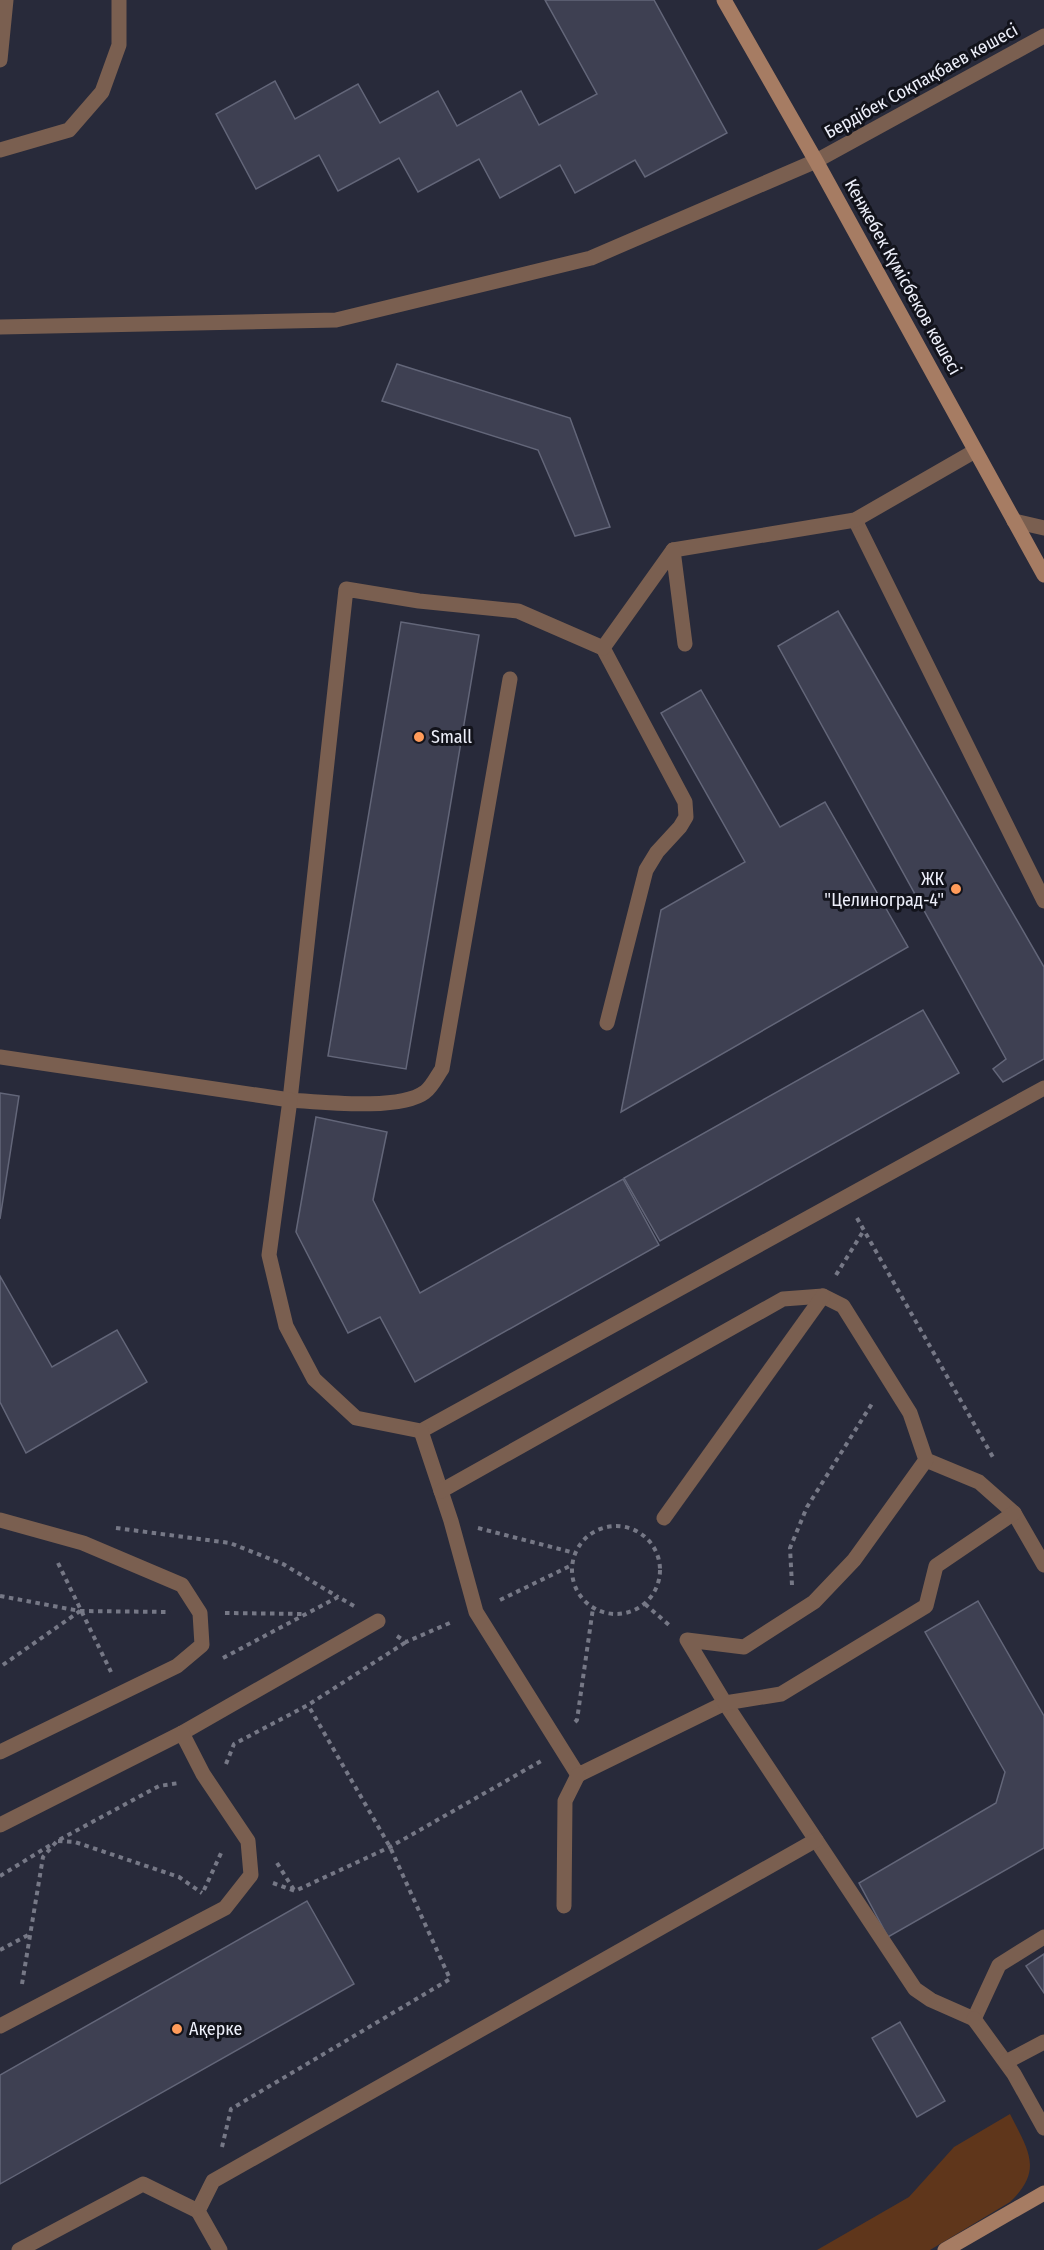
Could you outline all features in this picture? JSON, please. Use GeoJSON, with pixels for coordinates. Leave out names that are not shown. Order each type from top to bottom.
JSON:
{"type":"FeatureCollection","features":[{"type":"Feature","properties":{"kind":"street"},"geometry":{"type":"LineString","coordinates":[[0,60],[6,0]]}},
{"type":"Feature","properties":{"kind":"street"},"geometry":{"type":"LineString","coordinates":[[0,150],[69,130],[102,93],[119,45],[118,0]]}},
{"type":"Feature","properties":{"kind":"street","name":"Кенжебек Күмісбеков көшесі"},"geometry":{"type":"LineString","coordinates":[[724,0],[816,161],[1044,575]]}},
{"type":"Feature","properties":{"kind":"street","name":"Бердібек Соқпақбаев көшесі"},"geometry":{"type":"LineString","coordinates":[[0,327],[336,320],[591,258],[816,161],[1044,36]]}},
{"type":"Feature","properties":{"kind":"street"},"geometry":{"type":"LineString","coordinates":[[603,648],[674,549],[855,520],[975,450]]}},
{"type":"Feature","properties":{"kind":"street"},"geometry":{"type":"LineString","coordinates":[[855,520],[1044,901]]}},
{"type":"Feature","properties":{"kind":"street"},"geometry":{"type":"LineString","coordinates":[[1014,521],[1044,528]]}},
{"type":"Feature","properties":{"kind":"street"},"geometry":{"type":"LineString","coordinates":[[674,549],[685,644]]}},
{"type":"Feature","properties":{"kind":"street"},"geometry":{"type":"LineString","coordinates":[[607,1023],[646,870],[657,852],[686,817],[685,802],[603,648],[518,611],[418,601],[346,589],[290,1100],[269,1255],[286,1326],[314,1379],[356,1418],[421,1431],[1044,1088]]}},
{"type":"Feature","properties":{"kind":"street"},"geometry":{"type":"LineString","coordinates":[[0,1057],[290,1100],[367,1103],[410,1099],[426,1091],[442,1069],[510,680]]}},
{"type":"Feature","properties":{"kind":"street"},"geometry":{"type":"LineString","coordinates":[[441,1491],[783,1299],[824,1296],[843,1306],[889,1379],[910,1413],[926,1460],[979,1482],[1014,1513],[1044,1565]]}},
{"type":"Feature","properties":{"kind":"street"},"geometry":{"type":"LineString","coordinates":[[664,1518],[824,1296]]}},
{"type":"Feature","properties":{"kind":"street"},"geometry":{"type":"LineString","coordinates":[[421,1431],[452,1521],[476,1612],[578,1775]]}},
{"type":"Feature","properties":{"kind":"street"},"geometry":{"type":"LineString","coordinates":[[926,1460],[854,1560],[814,1602],[744,1647],[687,1640],[725,1703],[915,1989],[931,2000],[974,2019],[1006,2062],[1044,2128]]}},
{"type":"Feature","properties":{"kind":"street"},"geometry":{"type":"LineString","coordinates":[[564,1906],[565,1801],[578,1775],[725,1703],[781,1694],[926,1606],[936,1566],[1014,1513]]}},
{"type":"Feature","properties":{"kind":"street"},"geometry":{"type":"LineString","coordinates":[[0,1521],[83,1543],[182,1585],[200,1612],[201,1645],[177,1665],[0,1752]]}},
{"type":"Feature","properties":{"kind":"street"},"geometry":{"type":"LineString","coordinates":[[0,1825],[182,1733],[378,1621]]}},
{"type":"Feature","properties":{"kind":"street"},"geometry":{"type":"LineString","coordinates":[[0,2026],[225,1908],[251,1875],[248,1841],[203,1774],[182,1733]]}},
{"type":"Feature","properties":{"kind":"street"},"geometry":{"type":"LineString","coordinates":[[198,2211],[213,2181],[816,1840]]}},
{"type":"Feature","properties":{"kind":"street"},"geometry":{"type":"LineString","coordinates":[[974,2019],[999,1965],[1044,1937]]}},
{"type":"Feature","properties":{"kind":"street"},"geometry":{"type":"LineString","coordinates":[[1006,2062],[1044,2042]]}},
{"type":"Feature","properties":{"kind":"street"},"geometry":{"type":"LineString","coordinates":[[20,2250],[143,2184],[198,2211],[220,2250]]}},
{"type":"Feature","properties":{"kind":"street"},"geometry":{"type":"LineString","coordinates":[[945,2250],[1044,2193]]}},
{"type":"Feature","properties":{"kind":"path"},"geometry":{"type":"LineString","coordinates":[[845,1196],[997,1466]]}},
{"type":"Feature","properties":{"kind":"path"},"geometry":{"type":"LineString","coordinates":[[824,1296],[864,1229]]}},
{"type":"Feature","properties":{"kind":"path"},"geometry":{"type":"LineString","coordinates":[[792,1616],[790,1548],[807,1507],[862,1417],[889,1379]]}},
{"type":"Feature","properties":{"kind":"path"},"geometry":{"type":"LineString","coordinates":[[452,1521],[575,1553]]}},
{"type":"Feature","properties":{"kind":"path"},"geometry":{"type":"LineString","coordinates":[[617,1526],[634,1530],[649,1540],[658,1555],[660,1572],[656,1589],[645,1604],[628,1613],[610,1614],[593,1608],[579,1595],[573,1581],[572,1565],[575,1553],[586,1538],[600,1529],[617,1526]]}},
{"type":"Feature","properties":{"kind":"path"},"geometry":{"type":"LineString","coordinates":[[83,1543],[115,1527],[230,1543],[283,1564],[338,1597]]}},
{"type":"Feature","properties":{"kind":"path"},"geometry":{"type":"LineString","coordinates":[[44,1532],[121,1693]]}},
{"type":"Feature","properties":{"kind":"path"},"geometry":{"type":"LineString","coordinates":[[0,1596],[80,1611],[307,1614]]}},
{"type":"Feature","properties":{"kind":"path"},"geometry":{"type":"LineString","coordinates":[[251,1875],[295,1891],[390,1847],[549,1757],[557,1741],[577,1720],[593,1608]]}},
{"type":"Feature","properties":{"kind":"path"},"geometry":{"type":"LineString","coordinates":[[0,1667],[80,1611]]}},
{"type":"Feature","properties":{"kind":"path"},"geometry":{"type":"LineString","coordinates":[[223,1772],[234,1744],[308,1705],[406,1642]]}},
{"type":"Feature","properties":{"kind":"path"},"geometry":{"type":"LineString","coordinates":[[213,2181],[231,2109],[450,1979],[390,1847],[308,1705]]}},
{"type":"Feature","properties":{"kind":"path"},"geometry":{"type":"LineString","coordinates":[[0,1876],[57,1841],[159,1786],[180,1783],[186,1788]]}},
{"type":"Feature","properties":{"kind":"path"},"geometry":{"type":"LineString","coordinates":[[57,1841],[75,1842],[179,1877],[225,1908]]}},
{"type":"Feature","properties":{"kind":"path"},"geometry":{"type":"LineString","coordinates":[[20,2015],[22,1984],[43,1857],[57,1841]]}},
{"type":"Feature","properties":{"kind":"path"},"geometry":{"type":"LineString","coordinates":[[203,1893],[223,1847]]}},
{"type":"Feature","properties":{"kind":"path"},"geometry":{"type":"LineString","coordinates":[[274,1858],[295,1891]]}},
{"type":"Feature","properties":{"kind":"path"},"geometry":{"type":"LineString","coordinates":[[0,1950],[30,1934]]}},
{"type":"Feature","properties":{"kind":"shaded area"},"geometry":{"type":"Polygon","coordinates":[[[1010,2114],[1027,2149],[1030,2170],[1027,2180],[1010,2202],[930,2250],[817,2250],[909,2197],[954,2147],[1010,2114]]]}},
{"type":"Feature","properties":{"kind":"building"},"geometry":{"type":"Polygon","coordinates":[[[545,0],[654,0],[727,133],[645,177],[635,160],[575,193],[560,165],[500,198],[479,159],[418,192],[399,158],[338,191],[319,155],[256,189],[216,114],[275,81],[295,119],[358,84],[380,123],[438,91],[457,126],[521,91],[539,125],[597,94],[545,0]]]}},
{"type":"Feature","properties":{"kind":"building"},"geometry":{"type":"Polygon","coordinates":[[[397,364],[570,418],[610,527],[575,536],[538,450],[382,401],[397,364]]]}},
{"type":"Feature","properties":{"kind":"building","name":"ЖК \"Целиноград-4\""},"geometry":{"type":"Polygon","coordinates":[[[838,611],[1044,967],[1044,1059],[1003,1082],[993,1069],[1006,1059],[778,646],[838,611]]]}},
{"type":"Feature","properties":{"kind":"building"},"geometry":{"type":"Polygon","coordinates":[[[401,622],[479,635],[406,1069],[328,1056],[401,622]]]}},
{"type":"Feature","properties":{"kind":"building"},"geometry":{"type":"Polygon","coordinates":[[[701,690],[780,827],[825,802],[908,947],[621,1112],[661,910],[745,862],[661,713],[701,690]]]}},
{"type":"Feature","properties":{"kind":"building"},"geometry":{"type":"Polygon","coordinates":[[[923,1010],[959,1073],[660,1241],[624,1178],[923,1010]]]}},
{"type":"Feature","properties":{"kind":"building"},"geometry":{"type":"Polygon","coordinates":[[[0,1093],[19,1096],[0,1219],[0,1093]]]}},
{"type":"Feature","properties":{"kind":"building"},"geometry":{"type":"Polygon","coordinates":[[[316,1117],[387,1132],[373,1200],[420,1293],[623,1179],[659,1245],[415,1382],[380,1317],[348,1333],[296,1232],[316,1117]]]}},
{"type":"Feature","properties":{"kind":"building"},"geometry":{"type":"Polygon","coordinates":[[[0,1276],[52,1367],[117,1330],[147,1382],[26,1453],[0,1402],[0,1276]]]}},
{"type":"Feature","properties":{"kind":"building"},"geometry":{"type":"Polygon","coordinates":[[[978,1601],[1044,1716],[1044,1848],[888,1937],[859,1883],[996,1803],[1005,1772],[925,1632],[978,1601]]]}},
{"type":"Feature","properties":{"kind":"building","name":"Ақерке"},"geometry":{"type":"Polygon","coordinates":[[[307,1901],[354,1984],[0,2184],[0,2075],[307,1901]]]}},
{"type":"Feature","properties":{"kind":"building"},"geometry":{"type":"Polygon","coordinates":[[[1044,1954],[1044,1993],[1026,1966],[1044,1954]]]}},
{"type":"Feature","properties":{"kind":"building"},"geometry":{"type":"Polygon","coordinates":[[[900,2022],[945,2101],[917,2117],[872,2038],[900,2022]]]}},
{"type":"Feature","properties":{"kind":"place","name":"Small"},"geometry":{"type":"Point","coordinates":[419,737]}},
{"type":"Feature","properties":{"kind":"place","name":"ЖК \"Целиноград-4\""},"geometry":{"type":"Point","coordinates":[956,889]}},
{"type":"Feature","properties":{"kind":"place","name":"Ақерке"},"geometry":{"type":"Point","coordinates":[177,2029]}}]}
